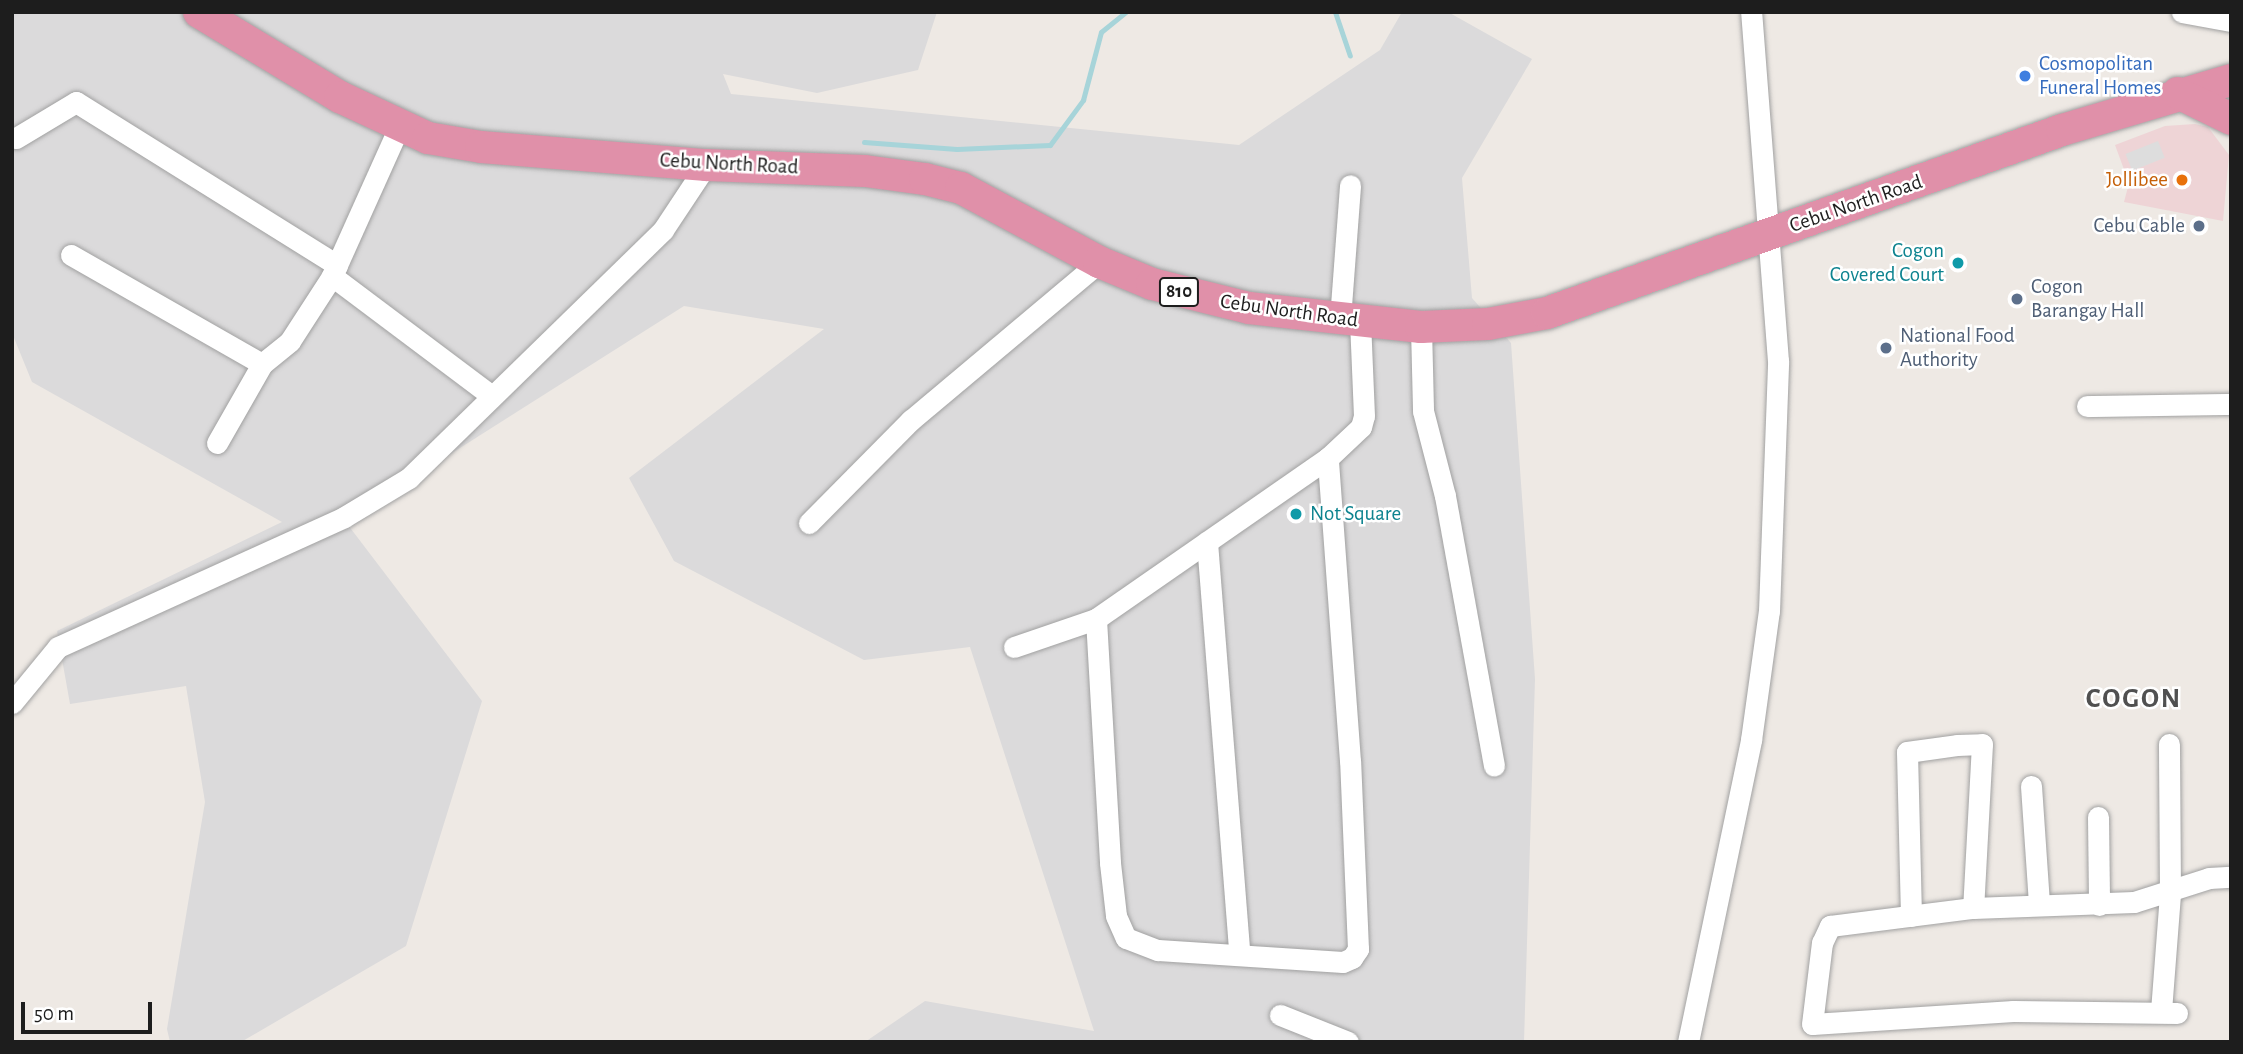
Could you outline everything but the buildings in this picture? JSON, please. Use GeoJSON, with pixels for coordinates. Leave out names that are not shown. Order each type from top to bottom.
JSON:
{"type":"FeatureCollection","features":[{"type":"Feature","properties":{"kind":"highway","name":"Cebu North Road"},"geometry":{"type":"LineString","coordinates":[[200,12],[340,97],[428,138],[481,147],[706,165],[865,171],[961,188],[1099,262],[1202,298],[1350,320],[1421,327],[1488,324],[1547,313],[2178,93],[2231,80]]}},
{"type":"Feature","properties":{"kind":"highway"},"geometry":{"type":"LineString","coordinates":[[2178,93],[2231,119]]}},
{"type":"Feature","properties":{"kind":"street"},"geometry":{"type":"LineString","coordinates":[[1688,1042],[1751,740],[1769,611],[1778,361],[1751,12]]}},
{"type":"Feature","properties":{"kind":"street"},"geometry":{"type":"LineString","coordinates":[[2182,12],[2231,21]]}},
{"type":"Feature","properties":{"kind":"street"},"geometry":{"type":"LineString","coordinates":[[16,138],[68,104],[83,104],[334,270],[492,396]]}},
{"type":"Feature","properties":{"kind":"street"},"geometry":{"type":"LineString","coordinates":[[217,443],[262,364],[290,341],[334,270],[400,125]]}},
{"type":"Feature","properties":{"kind":"street"},"geometry":{"type":"LineString","coordinates":[[12,703],[58,647],[344,517],[409,478],[663,230],[706,165]]}},
{"type":"Feature","properties":{"kind":"street"},"geometry":{"type":"LineString","coordinates":[[1014,648],[1096,619],[1328,458],[1361,427],[1364,415],[1350,320],[1350,185]]}},
{"type":"Feature","properties":{"kind":"street"},"geometry":{"type":"LineString","coordinates":[[71,255],[262,364]]}},
{"type":"Feature","properties":{"kind":"street"},"geometry":{"type":"LineString","coordinates":[[809,523],[911,420],[1099,262]]}},
{"type":"Feature","properties":{"kind":"street"},"geometry":{"type":"LineString","coordinates":[[1421,327],[1423,411],[1445,496],[1494,766]]}},
{"type":"Feature","properties":{"kind":"street"},"geometry":{"type":"LineString","coordinates":[[2087,406],[2231,404]]}},
{"type":"Feature","properties":{"kind":"street"},"geometry":{"type":"LineString","coordinates":[[1096,619],[1116,916],[1126,938],[1143,948],[1343,962],[1358,949],[1328,458]]}},
{"type":"Feature","properties":{"kind":"street"},"geometry":{"type":"LineString","coordinates":[[1207,542],[1239,953]]}},
{"type":"Feature","properties":{"kind":"street"},"geometry":{"type":"LineString","coordinates":[[1911,916],[1907,752],[1982,744],[1973,908]]}},
{"type":"Feature","properties":{"kind":"street"},"geometry":{"type":"LineString","coordinates":[[2169,744],[2171,893],[2169,1012],[1950,1014],[1812,1024],[1822,943],[1830,926],[1973,908],[2039,904],[2099,905],[2171,893],[2209,878],[2231,877]]}},
{"type":"Feature","properties":{"kind":"street"},"geometry":{"type":"LineString","coordinates":[[2031,786],[2039,904]]}},
{"type":"Feature","properties":{"kind":"street"},"geometry":{"type":"LineString","coordinates":[[2098,817],[2099,905]]}},
{"type":"Feature","properties":{"kind":"street"},"geometry":{"type":"LineString","coordinates":[[1280,1015],[1348,1042]]}},
{"type":"Feature","properties":{"kind":"shaded area"},"geometry":{"type":"Polygon","coordinates":[[[12,12],[937,12],[918,70],[817,93],[723,74],[731,94],[1239,145],[1380,50],[1402,12],[1448,12],[1532,59],[1462,178],[1472,298],[1511,343],[1535,679],[1524,1042],[865,1042],[925,1001],[1094,1031],[970,647],[864,660],[674,561],[629,478],[824,329],[684,306],[345,521],[482,701],[406,946],[241,1042],[170,1042],[167,1029],[205,802],[186,686],[70,704],[57,631],[282,522],[32,382],[12,333],[12,12]]]}},
{"type":"Feature","properties":{"kind":"shaded area"},"geometry":{"type":"Polygon","coordinates":[[[2195,124],[2208,127],[2229,155],[2223,221],[2124,202],[2129,183],[2115,145],[2165,126],[2195,124]]]}},
{"type":"Feature","properties":{"kind":"shaded area"},"geometry":{"type":"Polygon","coordinates":[[[2158,141],[2165,158],[2132,171],[2126,154],[2158,141]]]}},
{"type":"Feature","properties":{"kind":"waterway"},"geometry":{"type":"LineString","coordinates":[[864,142],[957,149],[1050,145],[1083,100],[1101,32],[1126,12]]}},
{"type":"Feature","properties":{"kind":"waterway"},"geometry":{"type":"LineString","coordinates":[[1335,12],[1350,56]]}},
{"type":"Feature","properties":{"kind":"place","name":"Cosmopolitan Funeral Homes"},"geometry":{"type":"Point","coordinates":[2025,76]}},
{"type":"Feature","properties":{"kind":"place","name":"Jollibee"},"geometry":{"type":"Point","coordinates":[2182,180]}},
{"type":"Feature","properties":{"kind":"place","name":"Cebu Cable"},"geometry":{"type":"Point","coordinates":[2199,226]}},
{"type":"Feature","properties":{"kind":"place","name":"Cogon Covered Court"},"geometry":{"type":"Point","coordinates":[1958,263]}},
{"type":"Feature","properties":{"kind":"place","name":"Cogon Barangay Hall"},"geometry":{"type":"Point","coordinates":[2017,299]}},
{"type":"Feature","properties":{"kind":"place","name":"National Food Authority"},"geometry":{"type":"Point","coordinates":[1886,348]}},
{"type":"Feature","properties":{"kind":"place","name":"Not Square"},"geometry":{"type":"Point","coordinates":[1296,514]}},
{"type":"Feature","properties":{"kind":"district","name":"COGON"},"geometry":{"type":"Point","coordinates":[2134,699]}}]}
